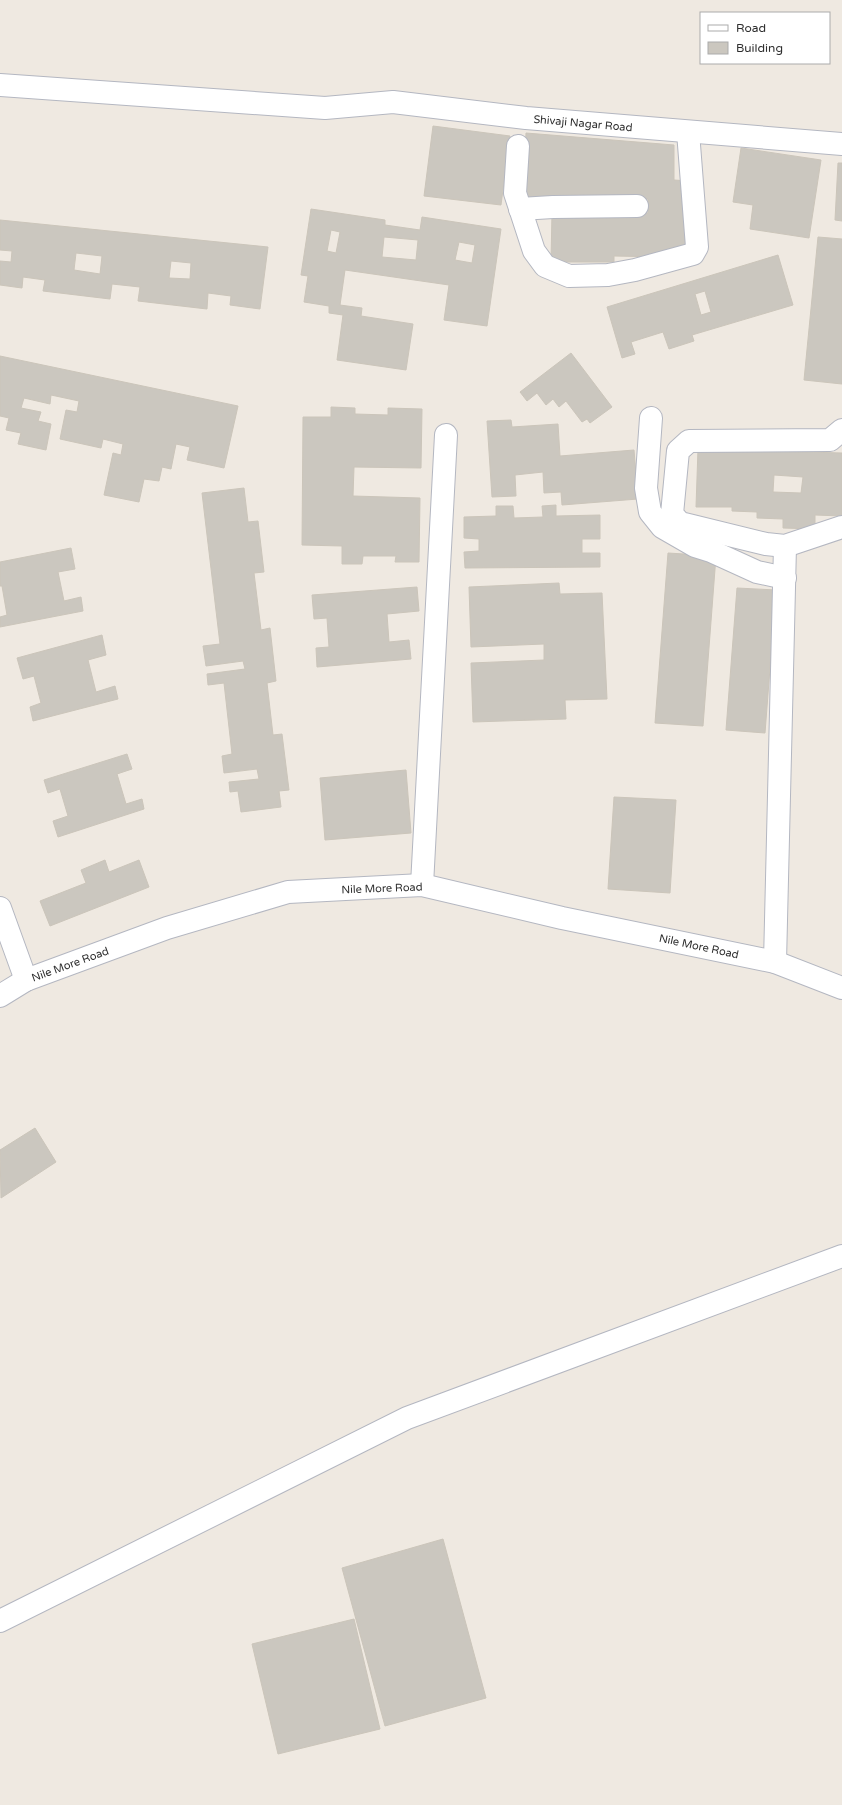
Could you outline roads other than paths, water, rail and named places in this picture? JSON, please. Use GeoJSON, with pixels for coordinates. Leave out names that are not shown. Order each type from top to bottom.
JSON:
{"type":"FeatureCollection","features":[{"type":"Feature","properties":{"kind":"street","name":"Shivaji Nagar Road"},"geometry":{"type":"LineString","coordinates":[[0,84],[326,108],[393,102],[526,118],[842,144]]}},
{"type":"Feature","properties":{"kind":"street"},"geometry":{"type":"LineString","coordinates":[[518,146],[515,193],[534,251],[545,266],[569,276],[608,275],[635,270],[693,254],[697,247],[688,132]]}},
{"type":"Feature","properties":{"kind":"street"},"geometry":{"type":"LineString","coordinates":[[520,209],[638,206]]}},
{"type":"Feature","properties":{"kind":"street"},"geometry":{"type":"LineString","coordinates":[[651,418],[646,488],[650,512],[669,523],[695,546],[711,550],[757,572],[784,578]]}},
{"type":"Feature","properties":{"kind":"street"},"geometry":{"type":"LineString","coordinates":[[669,523],[672,514],[678,451],[689,440],[830,440],[842,430]]}},
{"type":"Feature","properties":{"kind":"street"},"geometry":{"type":"LineString","coordinates":[[422,885],[446,435]]}},
{"type":"Feature","properties":{"kind":"street"},"geometry":{"type":"LineString","coordinates":[[669,523],[680,523],[766,544],[785,546],[842,527]]}},
{"type":"Feature","properties":{"kind":"street"},"geometry":{"type":"LineString","coordinates":[[775,962],[785,546]]}},
{"type":"Feature","properties":{"kind":"street","name":"Nile More Road"},"geometry":{"type":"LineString","coordinates":[[0,996],[26,980],[167,928],[288,892],[422,885],[562,918],[775,962],[842,988]]}},
{"type":"Feature","properties":{"kind":"street"},"geometry":{"type":"LineString","coordinates":[[0,908],[26,980]]}},
{"type":"Feature","properties":{"kind":"street"},"geometry":{"type":"LineString","coordinates":[[0,1621],[407,1418],[842,1256]]}}]}
